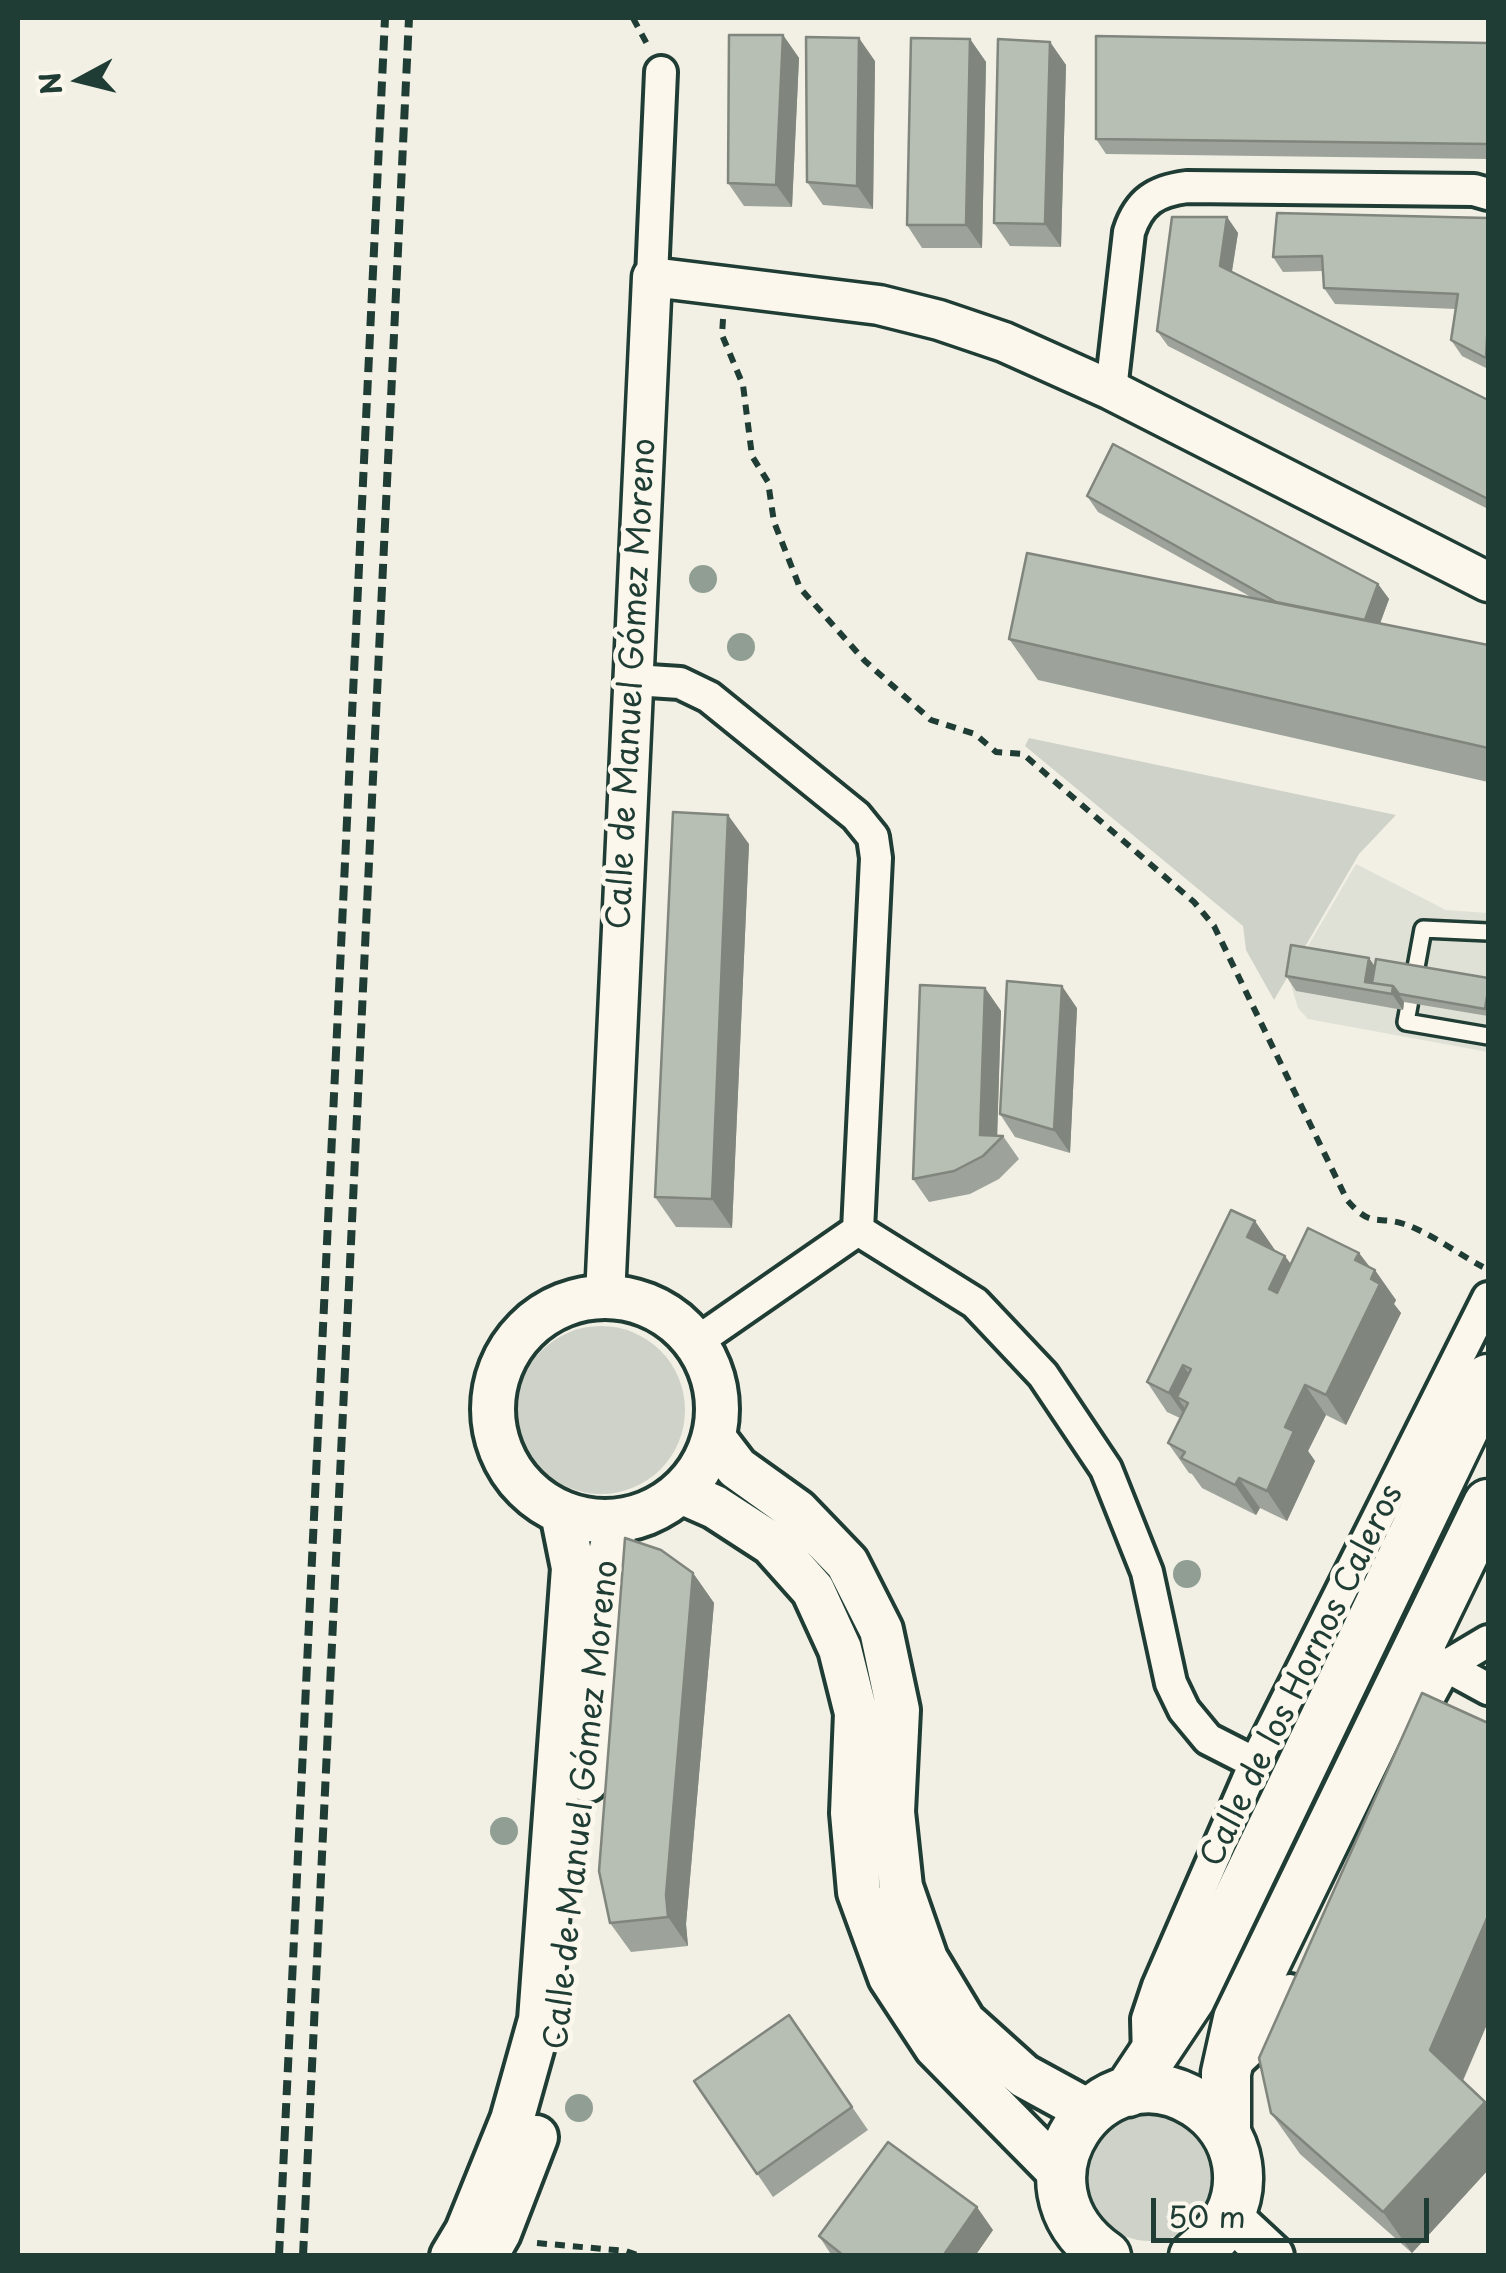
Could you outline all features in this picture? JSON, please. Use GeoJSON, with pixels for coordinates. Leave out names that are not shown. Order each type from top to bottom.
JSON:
{"type":"FeatureCollection","features":[{"type":"Feature","properties":{"kind":"main road"},"geometry":{"type":"LineString","coordinates":[[605,1297],[639,1302],[670,1318],[695,1343],[715,1388],[714,1438],[701,1468],[680,1492],[651,1512],[617,1522],[589,1521],[562,1513],[533,1495],[510,1470],[496,1438],[493,1404],[500,1371],[516,1341],[541,1318],[571,1302],[605,1297]]}},
{"type":"Feature","properties":{"kind":"main road","name":"Calle de los Hornos Caleros"},"geometry":{"type":"LineString","coordinates":[[1122,2089],[1190,1999],[1488,1379]]}},
{"type":"Feature","properties":{"kind":"main road"},"geometry":{"type":"LineString","coordinates":[[714,1438],[737,1468],[797,1511],[847,1563],[881,1630],[898,1710],[893,1812],[902,1887],[926,1959],[964,2022],[1024,2076],[1122,2089],[1157,2089],[1184,2096],[1208,2111],[1226,2133],[1235,2152],[1237,2196],[1230,2217],[1214,2240],[1194,2256]]}},
{"type":"Feature","properties":{"kind":"main road"},"geometry":{"type":"LineString","coordinates":[[680,1492],[715,1506],[772,1544],[813,1590],[840,1648],[856,1712],[852,1813],[859,1892],[890,1977],[936,2046],[1061,2174]]}},
{"type":"Feature","properties":{"kind":"main road"},"geometry":{"type":"LineString","coordinates":[[1226,2133],[1226,2072],[1238,2018],[1431,1658],[1488,1504]]}},
{"type":"Feature","properties":{"kind":"main road","name":"Calle de Manuel Gómez Moreno"},"geometry":{"type":"LineString","coordinates":[[452,2256],[467,2231],[512,2120],[540,2020],[573,1568],[562,1513]]}},
{"type":"Feature","properties":{"kind":"main road","name":"Calle de Manuel Gómez Moreno"},"geometry":{"type":"LineString","coordinates":[[492,2244],[539,2129],[565,2025],[606,1572],[617,1522]]}},
{"type":"Feature","properties":{"kind":"main road"},"geometry":{"type":"LineString","coordinates":[[1085,2245],[1063,2200],[1061,2174],[1069,2141],[1122,2089]]}},
{"type":"Feature","properties":{"kind":"main road"},"geometry":{"type":"LineString","coordinates":[[1230,2217],[1272,2256]]}},
{"type":"Feature","properties":{"kind":"street","name":"Calle de Manuel Gómez Moreno"},"geometry":{"type":"LineString","coordinates":[[605,1297],[660,72]]}},
{"type":"Feature","properties":{"kind":"street"},"geometry":{"type":"LineString","coordinates":[[1111,390],[1129,232],[1134,216],[1146,200],[1187,187],[1474,190],[1488,194]]}},
{"type":"Feature","properties":{"kind":"street"},"geometry":{"type":"LineString","coordinates":[[652,277],[879,305],[1004,342],[1111,390],[1488,582]]}},
{"type":"Feature","properties":{"kind":"street"},"geometry":{"type":"LineString","coordinates":[[634,680],[680,683],[709,697],[856,816],[874,837],[858,1230]]}},
{"type":"Feature","properties":{"kind":"street"},"geometry":{"type":"LineString","coordinates":[[695,1343],[858,1230]]}},
{"type":"Feature","properties":{"kind":"street"},"geometry":{"type":"LineString","coordinates":[[858,1230],[976,1304],[1043,1375],[1106,1468],[1147,1572],[1171,1683],[1184,1710],[1208,1739],[1256,1763]]}},
{"type":"Feature","properties":{"kind":"street","name":"Calle de los Hornos Caleros"},"geometry":{"type":"LineString","coordinates":[[1122,2089],[1158,1986],[1256,1763],[1488,1298]]}},
{"type":"Feature","properties":{"kind":"street"},"geometry":{"type":"LineString","coordinates":[[1431,1658],[1488,1641]]}},
{"type":"Feature","properties":{"kind":"street"},"geometry":{"type":"LineString","coordinates":[[1431,1658],[1488,1689]]}},
{"type":"Feature","properties":{"kind":"street"},"geometry":{"type":"LineString","coordinates":[[1401,1751],[1431,1658]]}},
{"type":"Feature","properties":{"kind":"street"},"geometry":{"type":"LineString","coordinates":[[1226,2072],[1270,2032],[1303,1962]]}},
{"type":"Feature","properties":{"kind":"lane"},"geometry":{"type":"LineString","coordinates":[[1488,932],[1423,930],[1406,1022],[1488,1036]]}},
{"type":"Feature","properties":{"kind":"path"},"geometry":{"type":"LineString","coordinates":[[724,286],[722,336],[743,385],[752,456],[768,482],[774,522],[800,588],[865,661],[931,720],[974,734],[996,752],[1023,754],[1194,902],[1214,926],[1347,1200],[1359,1214],[1379,1222],[1403,1224],[1488,1270]]}},
{"type":"Feature","properties":{"kind":"path"},"geometry":{"type":"LineString","coordinates":[[492,2244],[626,2250],[640,2256]]}},
{"type":"Feature","properties":{"kind":"shaded area"},"geometry":{"type":"Polygon","coordinates":[[[1029,738],[1396,815],[1359,854],[1274,1000],[1246,950],[1243,926],[1025,746],[1029,738]]]}},
{"type":"Feature","properties":{"kind":"shaded area"},"geometry":{"type":"Polygon","coordinates":[[[1356,864],[1446,910],[1488,913],[1488,1052],[1308,1019],[1298,1008],[1291,985],[1298,963],[1356,864]]]}},
{"type":"Feature","properties":{"kind":"shaded area"},"geometry":{"type":"Polygon","coordinates":[[[601,1326],[633,1332],[661,1350],[679,1378],[685,1410],[679,1442],[661,1470],[633,1488],[601,1494],[569,1488],[541,1470],[523,1442],[517,1410],[523,1378],[541,1350],[569,1332],[601,1326]]]}},
{"type":"Feature","properties":{"kind":"shaded area"},"geometry":{"type":"Polygon","coordinates":[[[1150,2113],[1174,2118],[1195,2132],[1209,2153],[1214,2177],[1209,2201],[1195,2222],[1174,2236],[1150,2241],[1126,2236],[1105,2222],[1091,2201],[1086,2177],[1091,2153],[1105,2132],[1126,2118],[1150,2113]]]}},
{"type":"Feature","properties":{"kind":"building"},"geometry":{"type":"Polygon","coordinates":[[[729,35],[783,35],[776,185],[728,183],[729,35]]]}},
{"type":"Feature","properties":{"kind":"building"},"geometry":{"type":"Polygon","coordinates":[[[1096,36],[1488,43],[1488,144],[1096,139],[1096,36]]]}},
{"type":"Feature","properties":{"kind":"building"},"geometry":{"type":"Polygon","coordinates":[[[806,37],[859,38],[857,186],[807,182],[806,37]]]}},
{"type":"Feature","properties":{"kind":"building"},"geometry":{"type":"Polygon","coordinates":[[[911,38],[970,39],[966,225],[907,225],[911,38]]]}},
{"type":"Feature","properties":{"kind":"building"},"geometry":{"type":"Polygon","coordinates":[[[998,39],[1050,42],[1045,224],[994,223],[998,39]]]}},
{"type":"Feature","properties":{"kind":"building"},"geometry":{"type":"Polygon","coordinates":[[[1277,213],[1488,218],[1486,358],[1451,340],[1458,294],[1324,288],[1322,256],[1273,257],[1277,213]]]}},
{"type":"Feature","properties":{"kind":"building"},"geometry":{"type":"Polygon","coordinates":[[[1172,217],[1227,217],[1220,266],[1488,400],[1488,499],[1157,331],[1172,217]]]}},
{"type":"Feature","properties":{"kind":"building"},"geometry":{"type":"Polygon","coordinates":[[[1113,444],[1378,584],[1365,620],[1276,602],[1087,496],[1113,444]]]}},
{"type":"Feature","properties":{"kind":"building"},"geometry":{"type":"Polygon","coordinates":[[[1027,553],[1488,645],[1488,748],[1009,639],[1027,553]]]}},
{"type":"Feature","properties":{"kind":"building"},"geometry":{"type":"Polygon","coordinates":[[[673,812],[728,815],[712,1199],[655,1197],[673,812]]]}},
{"type":"Feature","properties":{"kind":"building"},"geometry":{"type":"Polygon","coordinates":[[[1291,945],[1369,958],[1365,982],[1393,986],[1392,994],[1286,976],[1291,945]]]}},
{"type":"Feature","properties":{"kind":"building"},"geometry":{"type":"Polygon","coordinates":[[[1376,959],[1488,978],[1485,1009],[1399,994],[1393,986],[1372,983],[1376,959]]]}},
{"type":"Feature","properties":{"kind":"building"},"geometry":{"type":"Polygon","coordinates":[[[1007,981],[1062,986],[1054,1130],[1000,1114],[1007,981]]]}},
{"type":"Feature","properties":{"kind":"building"},"geometry":{"type":"Polygon","coordinates":[[[920,985],[985,988],[980,1135],[1003,1136],[983,1156],[954,1171],[913,1179],[920,985]]]}},
{"type":"Feature","properties":{"kind":"building"},"geometry":{"type":"Polygon","coordinates":[[[1231,1210],[1255,1221],[1247,1237],[1285,1256],[1269,1289],[1277,1293],[1308,1228],[1359,1253],[1355,1260],[1375,1270],[1371,1279],[1380,1284],[1326,1395],[1305,1385],[1285,1427],[1294,1431],[1267,1491],[1239,1478],[1235,1485],[1181,1458],[1185,1452],[1168,1443],[1188,1403],[1177,1397],[1191,1369],[1183,1365],[1169,1393],[1147,1382],[1231,1210]]]}},
{"type":"Feature","properties":{"kind":"building"},"geometry":{"type":"Polygon","coordinates":[[[625,1538],[661,1550],[693,1573],[666,1895],[668,1917],[610,1923],[599,1871],[625,1538]]]}},
{"type":"Feature","properties":{"kind":"building"},"geometry":{"type":"Polygon","coordinates":[[[1422,1693],[1488,1723],[1488,1916],[1430,2050],[1485,2102],[1383,2212],[1271,2113],[1259,2058],[1422,1693]]]}},
{"type":"Feature","properties":{"kind":"building"},"geometry":{"type":"Polygon","coordinates":[[[789,2015],[852,2107],[757,2174],[694,2081],[789,2015]]]}},
{"type":"Feature","properties":{"kind":"building"},"geometry":{"type":"Polygon","coordinates":[[[888,2142],[977,2207],[943,2256],[844,2256],[819,2236],[888,2142]]]}},
{"type":"Feature","properties":{"kind":"railway"},"geometry":{"type":"LineString","coordinates":[[279,2256],[385,18]]}},
{"type":"Feature","properties":{"kind":"railway"},"geometry":{"type":"LineString","coordinates":[[303,2256],[409,18]]}}]}
